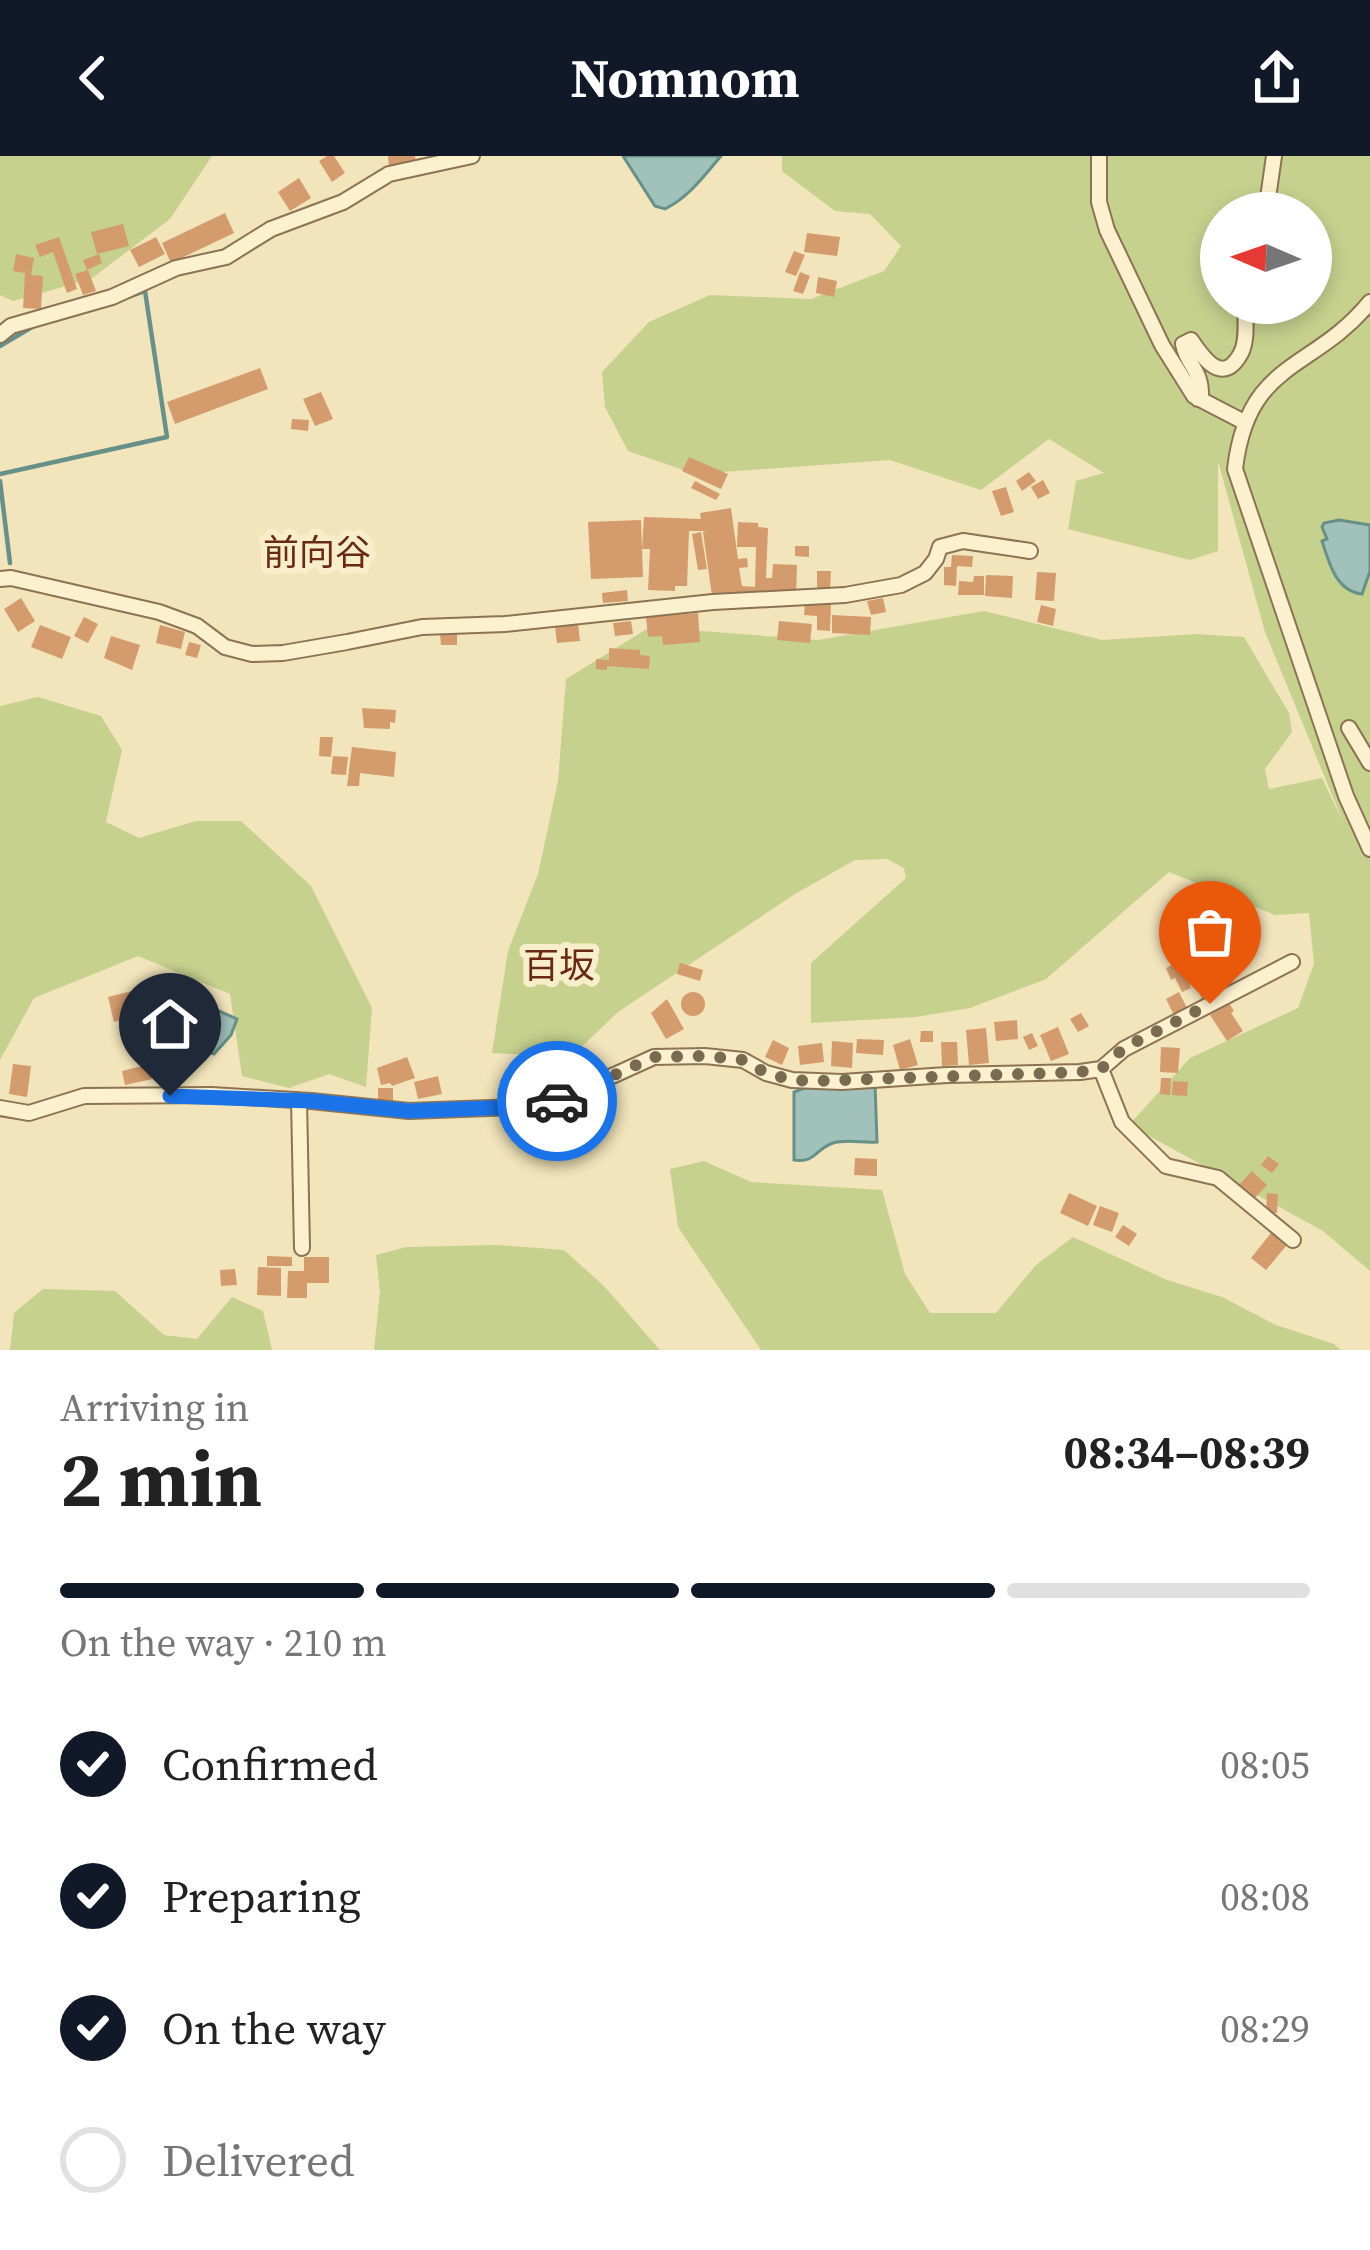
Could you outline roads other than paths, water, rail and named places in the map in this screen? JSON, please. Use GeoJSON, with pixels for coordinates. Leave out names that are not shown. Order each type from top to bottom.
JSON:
{"type":"FeatureCollection","features":[{"type":"Feature","properties":{"kind":"street"},"geometry":{"type":"LineString","coordinates":[[0,335],[10,326],[112,297],[176,268],[226,256],[271,229],[343,202],[389,174],[472,156]]}},
{"type":"Feature","properties":{"kind":"street"},"geometry":{"type":"LineString","coordinates":[[1099,156],[1099,202],[1107,230],[1162,345],[1198,399],[1244,422]]}},
{"type":"Feature","properties":{"kind":"street"},"geometry":{"type":"LineString","coordinates":[[1270,192],[1274,156]]}},
{"type":"Feature","properties":{"kind":"street"},"geometry":{"type":"LineString","coordinates":[[1370,302],[1340,333],[1274,378],[1258,396],[1244,422],[1235,469],[1346,796],[1370,849]]}},
{"type":"Feature","properties":{"kind":"street"},"geometry":{"type":"LineString","coordinates":[[1198,399],[1200,376],[1183,344],[1191,340],[1204,359],[1222,369],[1244,348],[1245,324]]}},
{"type":"Feature","properties":{"kind":"street"},"geometry":{"type":"LineString","coordinates":[[0,579],[159,612],[197,626],[225,647],[252,654],[326,646],[422,627],[505,624],[713,602],[845,596],[901,585],[925,573],[940,547],[963,541],[1030,551]]}},
{"type":"Feature","properties":{"kind":"street"},"geometry":{"type":"LineString","coordinates":[[1349,728],[1370,763]]}},
{"type":"Feature","properties":{"kind":"street"},"geometry":{"type":"LineString","coordinates":[[0,1108],[29,1113],[85,1096],[211,1095],[409,1111],[546,1106],[654,1057],[743,1060],[792,1080],[842,1082],[1080,1072],[1101,1069],[1124,1048],[1292,962]]}},
{"type":"Feature","properties":{"kind":"street"},"geometry":{"type":"LineString","coordinates":[[1101,1069],[1122,1122],[1166,1166],[1218,1178],[1293,1240]]}},
{"type":"Feature","properties":{"kind":"street"},"geometry":{"type":"LineString","coordinates":[[299,1100],[302,1248]]}},
{"type":"Feature","properties":{"kind":"water"},"geometry":{"type":"Polygon","coordinates":[[[623,156],[721,156],[689,192],[665,209],[655,206],[623,156]]]}},
{"type":"Feature","properties":{"kind":"water"},"geometry":{"type":"Polygon","coordinates":[[[1339,520],[1370,525],[1370,571],[1362,594],[1340,582],[1322,541],[1327,539],[1324,523],[1339,520]]]}},
{"type":"Feature","properties":{"kind":"water"},"geometry":{"type":"Polygon","coordinates":[[[190,986],[205,1003],[237,1019],[231,1035],[214,1054],[196,1048],[175,1018],[186,1002],[185,987],[190,986]]]}},
{"type":"Feature","properties":{"kind":"water"},"geometry":{"type":"Polygon","coordinates":[[[875,1084],[877,1142],[838,1142],[811,1158],[794,1160],[794,1092],[875,1084]]]}},
{"type":"Feature","properties":{"kind":"waterway"},"geometry":{"type":"LineString","coordinates":[[0,474],[167,437],[145,291],[128,297]]}},
{"type":"Feature","properties":{"kind":"waterway"},"geometry":{"type":"LineString","coordinates":[[0,346],[32,327]]}},
{"type":"Feature","properties":{"kind":"waterway"},"geometry":{"type":"LineString","coordinates":[[0,481],[10,563]]}},
{"type":"Feature","properties":{"kind":"district","name":"前向谷"},"geometry":{"type":"Point","coordinates":[317,552]}},
{"type":"Feature","properties":{"kind":"district","name":"百坂"},"geometry":{"type":"Point","coordinates":[559,965]}}]}
